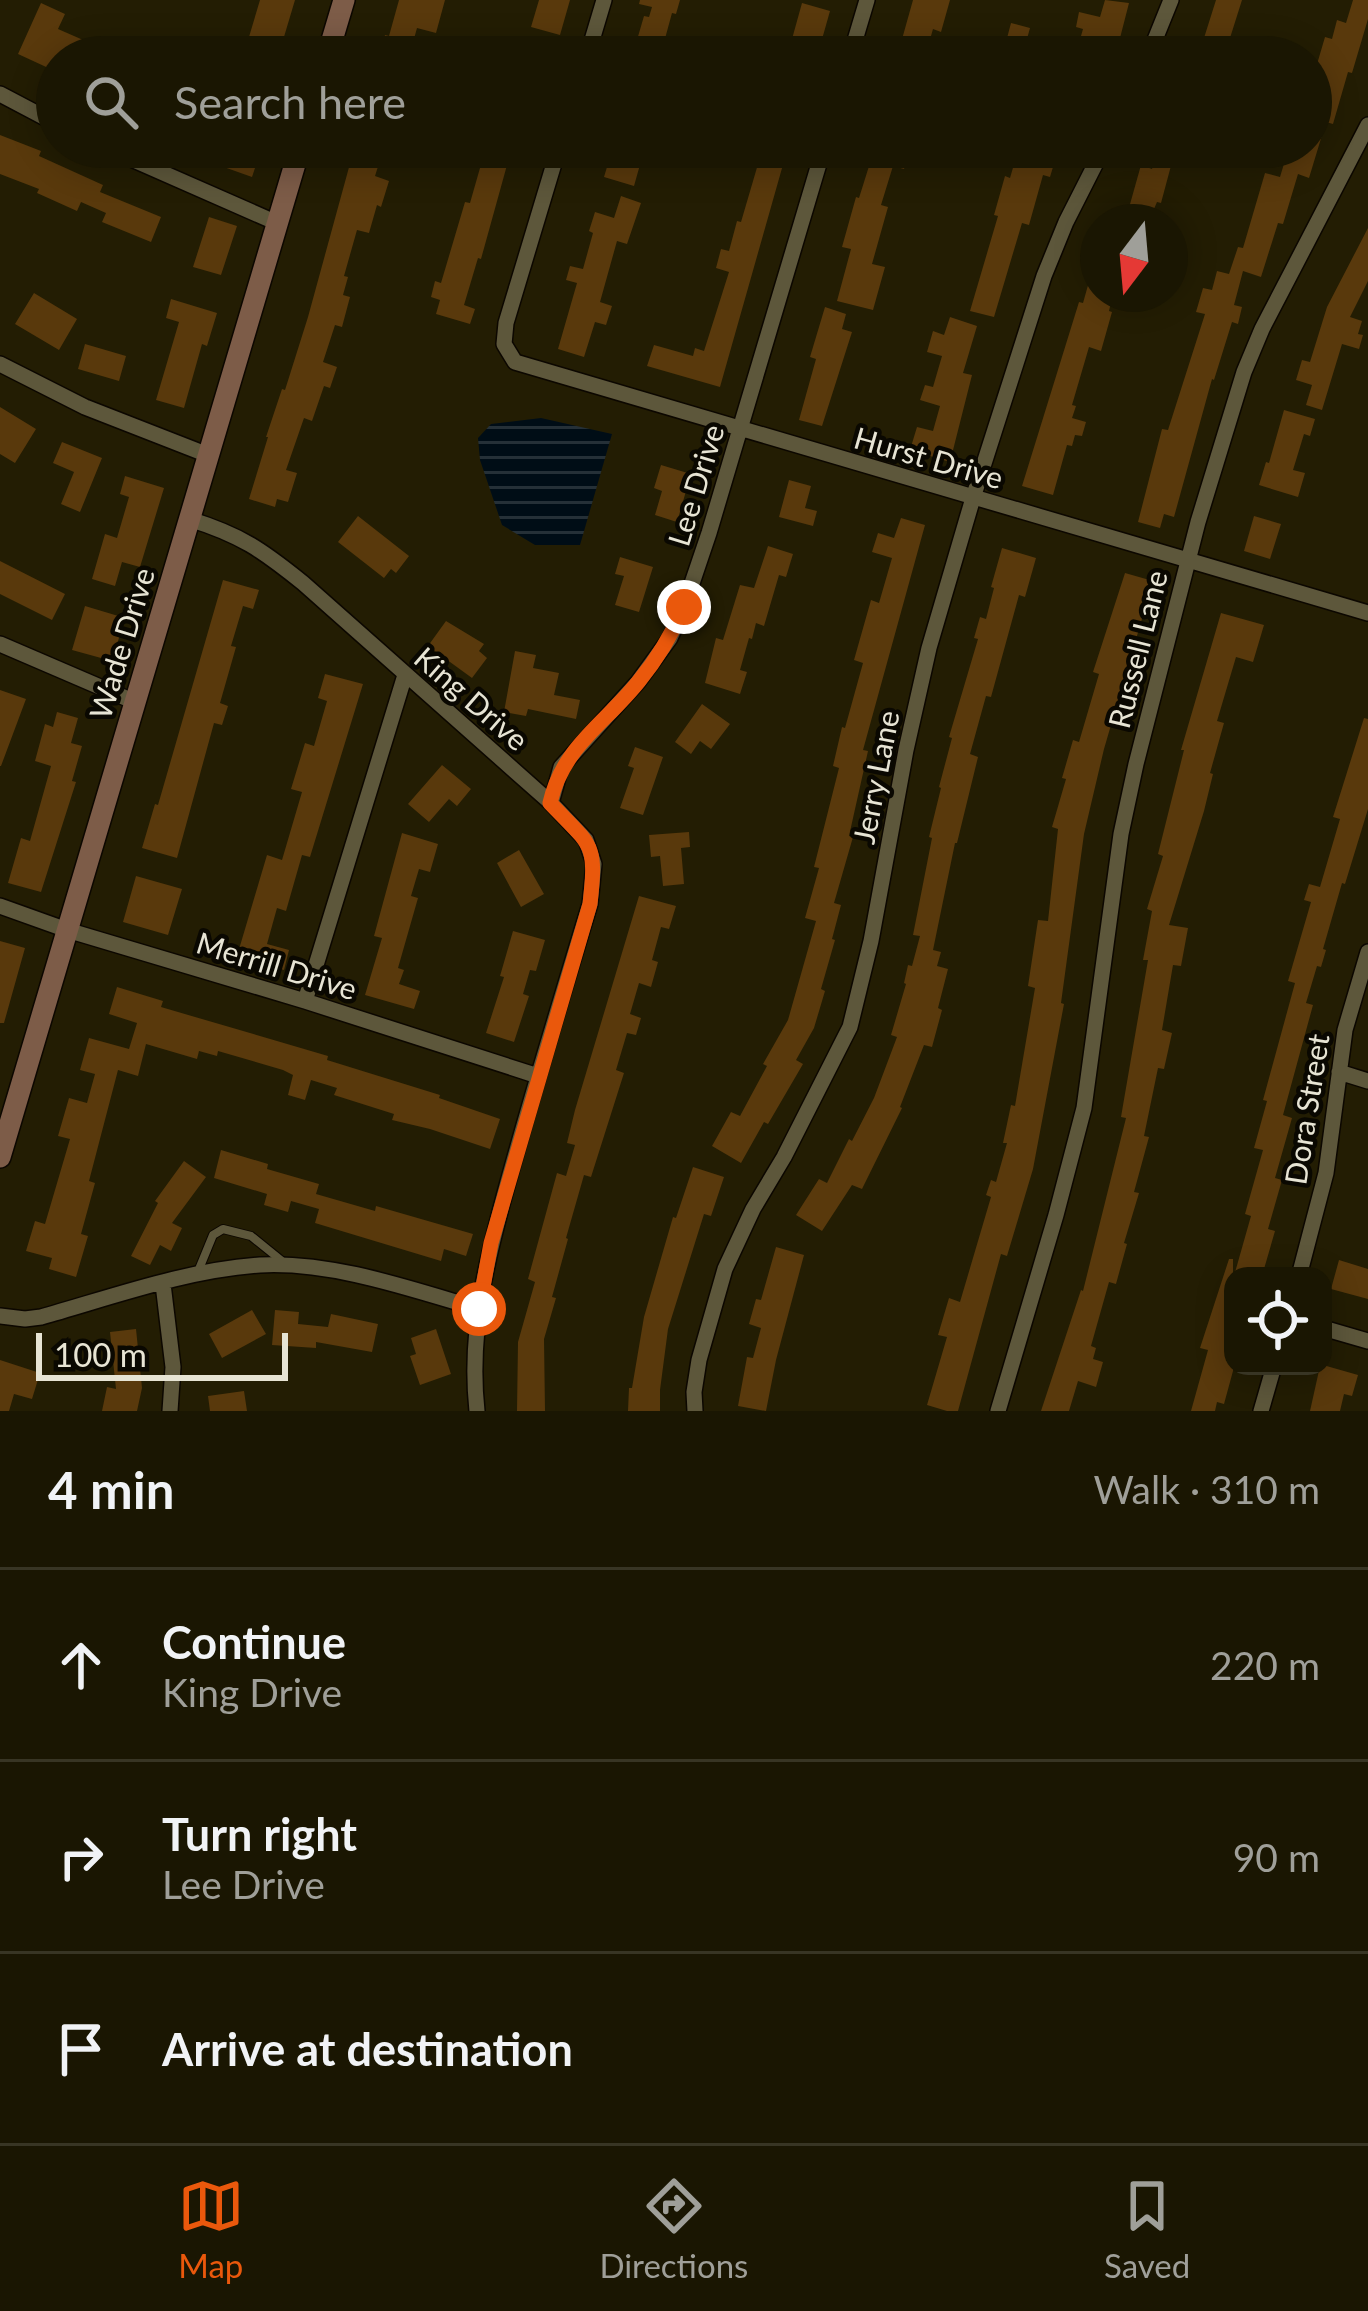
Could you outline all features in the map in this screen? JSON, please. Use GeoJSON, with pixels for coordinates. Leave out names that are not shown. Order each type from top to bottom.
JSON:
{"type":"FeatureCollection","features":[{"type":"Feature","properties":{"kind":"street"},"geometry":{"type":"LineString","coordinates":[[333,36],[344,0]]}},
{"type":"Feature","properties":{"kind":"street"},"geometry":{"type":"LineString","coordinates":[[593,36],[604,0]]}},
{"type":"Feature","properties":{"kind":"street"},"geometry":{"type":"LineString","coordinates":[[856,36],[867,0]]}},
{"type":"Feature","properties":{"kind":"street"},"geometry":{"type":"LineString","coordinates":[[1156,36],[1171,0]]}},
{"type":"Feature","properties":{"kind":"street"},"geometry":{"type":"LineString","coordinates":[[0,94],[36,113]]}},
{"type":"Feature","properties":{"kind":"street","name":"Russell Lane"},"geometry":{"type":"LineString","coordinates":[[998,1411],[1084,1108],[1121,834],[1188,561],[1244,372],[1368,125]]}},
{"type":"Feature","properties":{"kind":"street"},"geometry":{"type":"LineString","coordinates":[[152,168],[277,223]]}},
{"type":"Feature","properties":{"kind":"street","name":"Wade Drive"},"geometry":{"type":"LineString","coordinates":[[0,1156],[294,168]]}},
{"type":"Feature","properties":{"kind":"street","name":"Hurst Drive"},"geometry":{"type":"LineString","coordinates":[[554,168],[506,323],[504,344],[515,362],[1368,613]]}},
{"type":"Feature","properties":{"kind":"street","name":"Lee Drive"},"geometry":{"type":"LineString","coordinates":[[550,803],[562,767],[638,682],[670,638],[684,607],[818,168]]}},
{"type":"Feature","properties":{"kind":"street","name":"Jerry Lane"},"geometry":{"type":"LineString","coordinates":[[694,1411],[699,1360],[725,1269],[850,1027],[928,648],[1044,277],[1093,168]]}},
{"type":"Feature","properties":{"kind":"street"},"geometry":{"type":"LineString","coordinates":[[0,364],[85,407],[208,455]]}},
{"type":"Feature","properties":{"kind":"street","name":"King Drive"},"geometry":{"type":"LineString","coordinates":[[189,519],[233,533],[268,555],[550,803],[591,849],[590,904],[491,1243],[479,1309],[477,1411]]}},
{"type":"Feature","properties":{"kind":"street"},"geometry":{"type":"LineString","coordinates":[[0,644],[135,702]]}},
{"type":"Feature","properties":{"kind":"street"},"geometry":{"type":"LineString","coordinates":[[304,1001],[404,676]]}},
{"type":"Feature","properties":{"kind":"street","name":"Merrill Drive"},"geometry":{"type":"LineString","coordinates":[[0,906],[538,1076]]}},
{"type":"Feature","properties":{"kind":"street","name":"Dora Street"},"geometry":{"type":"LineString","coordinates":[[1301,1267],[1326,1173],[1345,1030],[1368,952]]}},
{"type":"Feature","properties":{"kind":"street"},"geometry":{"type":"LineString","coordinates":[[1339,1072],[1368,1081]]}},
{"type":"Feature","properties":{"kind":"street"},"geometry":{"type":"LineString","coordinates":[[0,1316],[41,1316],[196,1276],[262,1265],[311,1268],[395,1284],[479,1309]]}},
{"type":"Feature","properties":{"kind":"street"},"geometry":{"type":"LineString","coordinates":[[163,1284],[173,1367],[170,1411]]}},
{"type":"Feature","properties":{"kind":"street"},"geometry":{"type":"LineString","coordinates":[[1332,1330],[1368,1340]]}},
{"type":"Feature","properties":{"kind":"street"},"geometry":{"type":"LineString","coordinates":[[1261,1411],[1271,1375]]}},
{"type":"Feature","properties":{"kind":"lane"},"geometry":{"type":"LineString","coordinates":[[196,1276],[214,1235],[223,1229],[251,1236],[287,1266]]}},
{"type":"Feature","properties":{"kind":"shaded area"},"geometry":{"type":"Polygon","coordinates":[[[541,418],[612,434],[580,545],[535,545],[502,525],[480,460],[478,438],[491,424],[541,418]]]}},
{"type":"Feature","properties":{"kind":"building"},"geometry":{"type":"Polygon","coordinates":[[[260,0],[295,0],[284,36],[249,36],[260,0]]]}},
{"type":"Feature","properties":{"kind":"building"},"geometry":{"type":"Polygon","coordinates":[[[399,0],[445,0],[436,33],[417,28],[415,36],[389,36],[399,0]]]}},
{"type":"Feature","properties":{"kind":"building"},"geometry":{"type":"Polygon","coordinates":[[[539,0],[570,0],[560,35],[531,27],[539,0]]]}},
{"type":"Feature","properties":{"kind":"building"},"geometry":{"type":"Polygon","coordinates":[[[640,0],[680,0],[666,36],[638,36],[652,7],[639,4],[640,0]]]}},
{"type":"Feature","properties":{"kind":"building"},"geometry":{"type":"Polygon","coordinates":[[[913,0],[950,0],[941,32],[933,29],[931,36],[903,36],[913,0]]]}},
{"type":"Feature","properties":{"kind":"building"},"geometry":{"type":"Polygon","coordinates":[[[1105,0],[1129,3],[1121,36],[1081,36],[1083,29],[1076,27],[1079,12],[1100,17],[1105,0]]]}},
{"type":"Feature","properties":{"kind":"building"},"geometry":{"type":"Polygon","coordinates":[[[1216,0],[1242,0],[1231,36],[1205,36],[1216,0]]]}},
{"type":"Feature","properties":{"kind":"building"},"geometry":{"type":"Polygon","coordinates":[[[1353,0],[1368,0],[1368,19],[1333,124],[1332,39],[1337,20],[1346,23],[1353,0]]]}},
{"type":"Feature","properties":{"kind":"building"},"geometry":{"type":"Polygon","coordinates":[[[41,3],[65,14],[58,29],[74,36],[36,36],[36,62],[18,54],[41,3]]]}},
{"type":"Feature","properties":{"kind":"building"},"geometry":{"type":"Polygon","coordinates":[[[802,3],[830,11],[823,36],[793,36],[802,3]]]}},
{"type":"Feature","properties":{"kind":"building"},"geometry":{"type":"Polygon","coordinates":[[[1011,23],[1030,28],[1028,36],[1008,36],[1011,23]]]}},
{"type":"Feature","properties":{"kind":"building"},"geometry":{"type":"Polygon","coordinates":[[[0,135],[36,149],[36,168],[65,168],[103,185],[100,192],[161,217],[151,242],[102,222],[106,213],[81,202],[77,211],[0,174],[0,135]]]}},
{"type":"Feature","properties":{"kind":"building"},"geometry":{"type":"Polygon","coordinates":[[[227,168],[255,168],[252,177],[227,168]]]}},
{"type":"Feature","properties":{"kind":"building"},"geometry":{"type":"Polygon","coordinates":[[[349,168],[378,168],[375,176],[389,181],[369,233],[357,230],[344,276],[348,277],[343,295],[350,297],[342,327],[335,325],[323,362],[337,367],[330,388],[324,386],[312,421],[304,418],[286,470],[297,473],[288,502],[277,499],[275,507],[249,499],[308,317],[349,168]]]}},
{"type":"Feature","properties":{"kind":"building"},"geometry":{"type":"Polygon","coordinates":[[[480,168],[506,168],[464,305],[475,309],[470,324],[436,314],[440,300],[431,297],[435,281],[441,283],[465,202],[470,203],[480,168]]]}},
{"type":"Feature","properties":{"kind":"building"},"geometry":{"type":"Polygon","coordinates":[[[607,168],[639,168],[634,186],[604,177],[607,168]]]}},
{"type":"Feature","properties":{"kind":"building"},"geometry":{"type":"Polygon","coordinates":[[[757,168],[782,168],[720,387],[647,366],[654,345],[693,356],[695,348],[704,351],[729,272],[716,268],[721,249],[729,251],[737,221],[741,222],[757,168]]]}},
{"type":"Feature","properties":{"kind":"building"},"geometry":{"type":"Polygon","coordinates":[[[868,168],[892,168],[881,205],[888,207],[872,264],[885,267],[873,310],[837,301],[851,249],[842,247],[868,168]]]}},
{"type":"Feature","properties":{"kind":"building"},"geometry":{"type":"Polygon","coordinates":[[[1013,168],[1053,168],[1050,177],[1043,175],[1029,225],[1022,223],[994,317],[970,311],[1005,176],[1010,178],[1013,168]]]}},
{"type":"Feature","properties":{"kind":"building"},"geometry":{"type":"Polygon","coordinates":[[[1140,168],[1170,168],[1161,203],[1130,204],[1140,168]]]}},
{"type":"Feature","properties":{"kind":"building"},"geometry":{"type":"Polygon","coordinates":[[[1283,168],[1312,168],[1309,178],[1298,174],[1261,277],[1243,271],[1234,305],[1242,307],[1238,324],[1232,322],[1212,379],[1174,517],[1164,514],[1160,528],[1138,522],[1162,429],[1168,430],[1205,314],[1196,312],[1203,288],[1212,290],[1217,271],[1229,274],[1238,247],[1243,248],[1265,173],[1280,177],[1283,168]]]}},
{"type":"Feature","properties":{"kind":"building"},"geometry":{"type":"Polygon","coordinates":[[[621,196],[641,203],[627,244],[617,241],[600,302],[612,306],[606,325],[595,322],[584,357],[558,349],[577,283],[566,280],[570,266],[583,269],[595,212],[614,218],[621,196]]]}},
{"type":"Feature","properties":{"kind":"building"},"geometry":{"type":"Polygon","coordinates":[[[209,217],[237,226],[221,275],[193,267],[209,217]]]}},
{"type":"Feature","properties":{"kind":"building"},"geometry":{"type":"Polygon","coordinates":[[[1368,228],[1368,281],[1350,317],[1362,321],[1358,334],[1363,335],[1359,349],[1342,344],[1322,410],[1306,405],[1312,385],[1296,380],[1302,360],[1310,362],[1327,307],[1368,228]]]}},
{"type":"Feature","properties":{"kind":"building"},"geometry":{"type":"Polygon","coordinates":[[[34,293],[77,319],[59,350],[15,324],[34,293]]]}},
{"type":"Feature","properties":{"kind":"building"},"geometry":{"type":"Polygon","coordinates":[[[171,299],[217,313],[207,346],[202,344],[184,408],[156,400],[179,322],[166,318],[171,299]]]}},
{"type":"Feature","properties":{"kind":"building"},"geometry":{"type":"Polygon","coordinates":[[[1079,302],[1080,312],[1112,312],[1101,351],[1089,347],[1072,405],[1076,406],[1072,418],[1086,422],[1082,436],[1075,435],[1072,446],[1067,445],[1053,495],[1022,486],[1079,302]]]}},
{"type":"Feature","properties":{"kind":"building"},"geometry":{"type":"Polygon","coordinates":[[[825,307],[846,314],[842,329],[852,332],[822,426],[799,420],[825,307]]]}},
{"type":"Feature","properties":{"kind":"building"},"geometry":{"type":"Polygon","coordinates":[[[950,317],[977,326],[963,373],[972,375],[950,462],[910,450],[917,427],[933,431],[940,406],[920,400],[925,385],[933,387],[942,356],[927,352],[933,331],[944,335],[950,317]]]}},
{"type":"Feature","properties":{"kind":"building"},"geometry":{"type":"Polygon","coordinates":[[[85,344],[126,356],[119,381],[78,369],[85,344]]]}},
{"type":"Feature","properties":{"kind":"building"},"geometry":{"type":"Polygon","coordinates":[[[0,407],[36,429],[15,463],[0,454],[0,407]]]}},
{"type":"Feature","properties":{"kind":"building"},"geometry":{"type":"Polygon","coordinates":[[[1284,410],[1315,419],[1310,436],[1304,434],[1293,470],[1305,473],[1298,497],[1259,485],[1284,410]]]}},
{"type":"Feature","properties":{"kind":"building"},"geometry":{"type":"Polygon","coordinates":[[[62,442],[102,458],[80,512],[61,504],[74,472],[53,463],[62,442]]]}},
{"type":"Feature","properties":{"kind":"building"},"geometry":{"type":"Polygon","coordinates":[[[661,465],[691,474],[677,522],[655,515],[662,491],[654,488],[661,465]]]}},
{"type":"Feature","properties":{"kind":"building"},"geometry":{"type":"Polygon","coordinates":[[[125,476],[164,488],[140,567],[122,562],[115,586],[92,579],[105,534],[117,538],[129,497],[120,494],[125,476]]]}},
{"type":"Feature","properties":{"kind":"building"},"geometry":{"type":"Polygon","coordinates":[[[789,480],[811,486],[805,508],[817,511],[813,526],[779,517],[789,480]]]}},
{"type":"Feature","properties":{"kind":"building"},"geometry":{"type":"Polygon","coordinates":[[[358,516],[409,556],[396,573],[391,569],[384,578],[338,542],[358,516]]]}},
{"type":"Feature","properties":{"kind":"building"},"geometry":{"type":"Polygon","coordinates":[[[1254,516],[1281,524],[1270,559],[1244,551],[1254,516]]]}},
{"type":"Feature","properties":{"kind":"building"},"geometry":{"type":"Polygon","coordinates":[[[901,518],[925,525],[863,750],[868,751],[849,836],[853,837],[834,903],[841,905],[821,989],[825,991],[814,1028],[796,1060],[803,1064],[741,1163],[712,1146],[731,1112],[740,1116],[788,1020],[816,921],[805,918],[839,768],[833,766],[863,663],[854,660],[871,600],[879,603],[892,558],[872,552],[878,533],[894,538],[901,518]]]}},
{"type":"Feature","properties":{"kind":"building"},"geometry":{"type":"Polygon","coordinates":[[[768,546],[793,554],[786,577],[779,575],[764,626],[756,623],[749,638],[740,670],[747,672],[740,694],[705,683],[716,638],[723,640],[740,585],[754,588],[768,546]]]}},
{"type":"Feature","properties":{"kind":"building"},"geometry":{"type":"Polygon","coordinates":[[[1002,548],[1036,558],[1025,597],[1019,595],[970,754],[978,757],[933,950],[941,952],[937,966],[948,969],[938,1008],[942,1010],[932,1047],[924,1045],[902,1108],[862,1189],[852,1185],[822,1231],[796,1215],[819,1179],[827,1183],[849,1139],[852,1141],[897,1037],[891,1035],[920,936],[913,935],[949,737],[980,617],[986,619],[1002,548]]]}},
{"type":"Feature","properties":{"kind":"building"},"geometry":{"type":"Polygon","coordinates":[[[620,557],[653,567],[639,612],[615,605],[624,576],[615,574],[620,557]]]}},
{"type":"Feature","properties":{"kind":"building"},"geometry":{"type":"Polygon","coordinates":[[[0,561],[65,594],[52,620],[0,594],[0,561]]]}},
{"type":"Feature","properties":{"kind":"building"},"geometry":{"type":"Polygon","coordinates":[[[1125,573],[1153,581],[1084,834],[1064,1004],[1033,1169],[1007,1256],[1001,1254],[958,1411],[947,1411],[927,1405],[947,1337],[938,1335],[949,1298],[960,1302],[991,1197],[986,1195],[991,1180],[996,1182],[1007,1143],[1003,1143],[1011,1105],[1015,1106],[1035,988],[1028,986],[1038,920],[1048,921],[1058,829],[1052,827],[1066,779],[1062,778],[1073,740],[1079,742],[1099,674],[1093,672],[1125,573]]]}},
{"type":"Feature","properties":{"kind":"building"},"geometry":{"type":"Polygon","coordinates":[[[223,580],[259,590],[253,609],[243,606],[220,703],[228,706],[222,725],[214,723],[177,858],[142,848],[223,580]]]}},
{"type":"Feature","properties":{"kind":"building"},"geometry":{"type":"Polygon","coordinates":[[[85,606],[125,618],[112,661],[72,650],[85,606]]]}},
{"type":"Feature","properties":{"kind":"building"},"geometry":{"type":"Polygon","coordinates":[[[1221,613],[1264,625],[1253,662],[1236,657],[1217,721],[1224,723],[1204,811],[1169,925],[1188,928],[1181,966],[1173,965],[1162,1030],[1172,1033],[1164,1069],[1158,1068],[1144,1136],[1149,1137],[1134,1192],[1139,1193],[1116,1284],[1109,1282],[1091,1346],[1096,1348],[1093,1359],[1103,1362],[1096,1387],[1078,1381],[1069,1411],[1041,1411],[1083,1291],[1126,1118],[1121,1117],[1148,960],[1143,960],[1152,911],[1147,909],[1163,856],[1158,854],[1181,750],[1221,613]]]}},
{"type":"Feature","properties":{"kind":"building"},"geometry":{"type":"Polygon","coordinates":[[[446,621],[484,644],[479,651],[487,658],[472,678],[428,646],[446,621]]]}},
{"type":"Feature","properties":{"kind":"building"},"geometry":{"type":"Polygon","coordinates":[[[515,651],[536,655],[533,668],[559,673],[554,695],[580,700],[576,719],[528,709],[526,716],[504,712],[515,651]]]}},
{"type":"Feature","properties":{"kind":"building"},"geometry":{"type":"Polygon","coordinates":[[[325,674],[363,684],[310,857],[302,855],[286,911],[277,908],[267,944],[289,950],[284,970],[237,956],[267,855],[282,860],[302,792],[291,789],[305,743],[314,746],[327,701],[318,698],[325,674]]]}},
{"type":"Feature","properties":{"kind":"building"},"geometry":{"type":"Polygon","coordinates":[[[0,690],[26,699],[1,766],[0,766],[0,690]]]}},
{"type":"Feature","properties":{"kind":"building"},"geometry":{"type":"Polygon","coordinates":[[[702,704],[730,724],[711,749],[700,741],[691,754],[675,742],[702,704]]]}},
{"type":"Feature","properties":{"kind":"building"},"geometry":{"type":"Polygon","coordinates":[[[57,712],[78,718],[71,743],[82,746],[72,781],[76,782],[41,892],[8,883],[21,838],[30,841],[51,766],[35,761],[45,724],[53,727],[57,712]]]}},
{"type":"Feature","properties":{"kind":"building"},"geometry":{"type":"Polygon","coordinates":[[[1364,718],[1368,719],[1368,809],[1306,1003],[1313,1005],[1283,1115],[1292,1118],[1275,1178],[1282,1180],[1268,1229],[1275,1231],[1265,1267],[1237,1267],[1263,1150],[1254,1148],[1267,1101],[1263,1100],[1295,983],[1288,981],[1311,902],[1304,900],[1309,884],[1320,887],[1340,819],[1333,817],[1364,718]]]}},
{"type":"Feature","properties":{"kind":"building"},"geometry":{"type":"Polygon","coordinates":[[[635,747],[663,757],[643,815],[620,808],[634,768],[628,766],[635,747]]]}},
{"type":"Feature","properties":{"kind":"building"},"geometry":{"type":"Polygon","coordinates":[[[442,765],[471,789],[457,806],[449,799],[429,822],[408,804],[442,765]]]}},
{"type":"Feature","properties":{"kind":"building"},"geometry":{"type":"Polygon","coordinates":[[[689,832],[690,847],[681,848],[684,884],[663,886],[660,856],[651,857],[649,835],[689,832]]]}},
{"type":"Feature","properties":{"kind":"building"},"geometry":{"type":"Polygon","coordinates":[[[402,833],[438,844],[430,872],[419,869],[411,896],[418,898],[398,968],[404,970],[399,984],[420,991],[414,1009],[365,995],[382,938],[374,936],[402,833]]]}},
{"type":"Feature","properties":{"kind":"building"},"geometry":{"type":"Polygon","coordinates":[[[519,850],[544,894],[521,907],[497,863],[519,850]]]}},
{"type":"Feature","properties":{"kind":"building"},"geometry":{"type":"Polygon","coordinates":[[[136,876],[182,889],[168,935],[123,922],[136,876]]]}},
{"type":"Feature","properties":{"kind":"building"},"geometry":{"type":"Polygon","coordinates":[[[639,896],[676,906],[669,929],[661,927],[651,987],[639,983],[630,1014],[641,1018],[636,1035],[627,1033],[616,1070],[624,1073],[591,1177],[584,1175],[566,1238],[544,1339],[545,1411],[517,1411],[518,1342],[535,1282],[528,1279],[557,1173],[566,1176],[575,1145],[567,1143],[575,1110],[639,896]]]}},
{"type":"Feature","properties":{"kind":"building"},"geometry":{"type":"Polygon","coordinates":[[[513,931],[545,940],[536,971],[530,970],[523,994],[529,996],[514,1042],[486,1033],[513,931]]]}},
{"type":"Feature","properties":{"kind":"building"},"geometry":{"type":"Polygon","coordinates":[[[0,941],[25,948],[4,1023],[0,1023],[0,941]]]}},
{"type":"Feature","properties":{"kind":"building"},"geometry":{"type":"Polygon","coordinates":[[[117,987],[163,1001],[161,1007],[328,1056],[327,1060],[500,1119],[490,1149],[392,1120],[394,1114],[334,1095],[337,1088],[311,1080],[305,1100],[288,1095],[293,1075],[283,1070],[218,1051],[217,1056],[199,1051],[197,1059],[146,1044],[138,1076],[118,1070],[89,1181],[95,1183],[81,1234],[88,1236],[76,1277],[49,1269],[52,1258],[26,1251],[35,1221],[45,1224],[70,1139],[58,1136],[69,1098],[87,1103],[95,1074],[80,1070],[89,1038],[129,1049],[137,1023],[109,1014],[117,987]]]}},
{"type":"Feature","properties":{"kind":"building"},"geometry":{"type":"Polygon","coordinates":[[[221,1150],[319,1184],[316,1194],[473,1234],[466,1256],[444,1249],[441,1261],[315,1223],[319,1209],[291,1201],[288,1212],[264,1205],[267,1194],[214,1178],[221,1150]]]}},
{"type":"Feature","properties":{"kind":"building"},"geometry":{"type":"Polygon","coordinates":[[[184,1161],[206,1177],[172,1223],[182,1228],[171,1251],[160,1245],[150,1265],[131,1256],[155,1201],[184,1161]]]}},
{"type":"Feature","properties":{"kind":"building"},"geometry":{"type":"Polygon","coordinates":[[[693,1167],[724,1177],[711,1216],[704,1214],[668,1329],[660,1411],[628,1411],[644,1317],[693,1167]]]}},
{"type":"Feature","properties":{"kind":"building"},"geometry":{"type":"Polygon","coordinates":[[[776,1247],[804,1255],[766,1411],[738,1406],[747,1357],[753,1358],[761,1328],[749,1324],[776,1247]]]}},
{"type":"Feature","properties":{"kind":"building"},"geometry":{"type":"Polygon","coordinates":[[[1339,1260],[1368,1269],[1368,1299],[1332,1289],[1339,1260]]]}},
{"type":"Feature","properties":{"kind":"building"},"geometry":{"type":"Polygon","coordinates":[[[1224,1274],[1224,1375],[1232,1375],[1224,1404],[1217,1402],[1215,1411],[1191,1411],[1208,1350],[1200,1348],[1224,1274]]]}},
{"type":"Feature","properties":{"kind":"building"},"geometry":{"type":"Polygon","coordinates":[[[252,1310],[266,1334],[222,1358],[209,1334],[252,1310]]]}},
{"type":"Feature","properties":{"kind":"building"},"geometry":{"type":"Polygon","coordinates":[[[275,1310],[299,1312],[298,1324],[328,1327],[331,1314],[378,1324],[372,1352],[316,1342],[316,1348],[272,1345],[275,1310]]]}},
{"type":"Feature","properties":{"kind":"building"},"geometry":{"type":"Polygon","coordinates":[[[136,1329],[142,1388],[137,1411],[102,1411],[107,1387],[116,1389],[110,1332],[136,1329]]]}},
{"type":"Feature","properties":{"kind":"building"},"geometry":{"type":"Polygon","coordinates":[[[436,1329],[451,1374],[420,1385],[410,1356],[416,1354],[411,1338],[436,1329]]]}},
{"type":"Feature","properties":{"kind":"building"},"geometry":{"type":"Polygon","coordinates":[[[0,1360],[40,1373],[32,1399],[14,1394],[9,1411],[0,1411],[0,1360]]]}},
{"type":"Feature","properties":{"kind":"building"},"geometry":{"type":"Polygon","coordinates":[[[1332,1368],[1358,1375],[1352,1396],[1344,1394],[1340,1411],[1310,1411],[1318,1375],[1332,1375],[1332,1368]]]}},
{"type":"Feature","properties":{"kind":"building"},"geometry":{"type":"Polygon","coordinates":[[[244,1391],[247,1411],[210,1411],[208,1396],[244,1391]]]}},
{"type":"Feature","properties":{"kind":"route"},"geometry":{"type":"LineString","coordinates":[[479,1309],[491,1243],[590,904],[591,849],[550,803],[555,781],[572,753],[638,682],[670,638],[684,607]]}}]}
